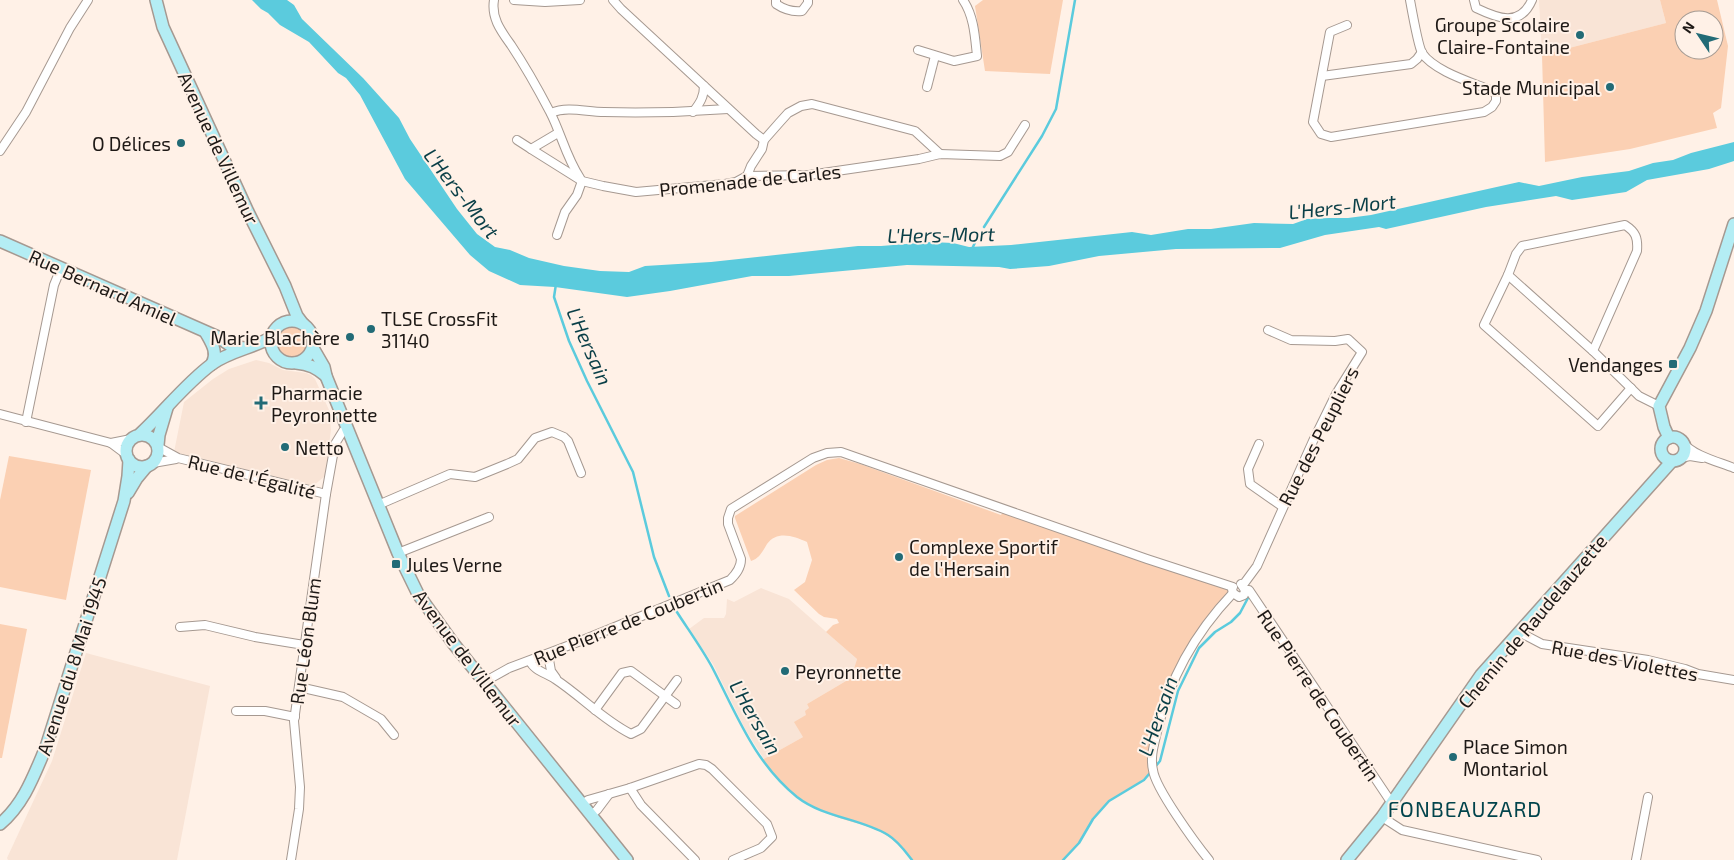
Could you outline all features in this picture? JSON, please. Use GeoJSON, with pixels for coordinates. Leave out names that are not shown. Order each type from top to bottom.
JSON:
{"type":"FeatureCollection","features":[{"type":"Feature","properties":{"kind":"main road","name":"Avenue de Villemur"},"geometry":{"type":"LineString","coordinates":[[156,0],[163,27],[248,212],[285,286],[297,316],[303,324]]}},
{"type":"Feature","properties":{"kind":"main road"},"geometry":{"type":"LineString","coordinates":[[1669,438],[1659,406],[1690,348],[1706,311],[1734,224]]}},
{"type":"Feature","properties":{"kind":"main road","name":"Rue Bernard Amiel"},"geometry":{"type":"LineString","coordinates":[[0,241],[218,337],[231,346],[244,348]]}},
{"type":"Feature","properties":{"kind":"main road"},"geometry":{"type":"LineString","coordinates":[[287,294],[285,313],[281,324],[272,337],[272,349],[275,355],[284,362],[306,364],[314,367],[326,376]]}},
{"type":"Feature","properties":{"kind":"main road"},"geometry":{"type":"LineString","coordinates":[[281,324],[292,321],[303,324],[313,336],[313,348],[309,355],[304,360],[296,363]]}},
{"type":"Feature","properties":{"kind":"main road"},"geometry":{"type":"LineString","coordinates":[[206,333],[214,347],[214,358],[208,367]]}},
{"type":"Feature","properties":{"kind":"main road"},"geometry":{"type":"LineString","coordinates":[[168,408],[161,427],[158,456],[150,465],[137,466],[128,457],[126,446],[168,408],[189,383],[208,367],[244,348],[272,337]]}},
{"type":"Feature","properties":{"kind":"main road","name":"Avenue de Villemur"},"geometry":{"type":"LineString","coordinates":[[313,348],[324,367],[378,506],[418,594],[484,682],[627,860]]}},
{"type":"Feature","properties":{"kind":"main road"},"geometry":{"type":"LineString","coordinates":[[208,367],[256,352],[275,355]]}},
{"type":"Feature","properties":{"kind":"main road"},"geometry":{"type":"LineString","coordinates":[[136,437],[149,436],[158,446]]}},
{"type":"Feature","properties":{"kind":"main road"},"geometry":{"type":"LineString","coordinates":[[1673,437],[1681,441],[1684,449],[1676,459],[1664,457],[1661,450],[1663,443],[1673,437]]}},
{"type":"Feature","properties":{"kind":"main road","name":"Avenue du 8 Mai 1945"},"geometry":{"type":"LineString","coordinates":[[1,824],[16,808],[30,786],[46,747],[124,501],[128,476],[128,457]]}},
{"type":"Feature","properties":{"kind":"main road","name":"Chemin de Raudelauzette"},"geometry":{"type":"LineString","coordinates":[[1347,860],[1393,802],[1481,675],[1676,459]]}},
{"type":"Feature","properties":{"kind":"main road","name":"Avenue du 8 Mai 1945"},"geometry":{"type":"LineString","coordinates":[[124,501],[136,478],[150,465]]}},
{"type":"Feature","properties":{"kind":"street"},"geometry":{"type":"LineString","coordinates":[[0,151],[26,112],[70,28],[88,0]]}},
{"type":"Feature","properties":{"kind":"street"},"geometry":{"type":"LineString","coordinates":[[494,0],[493,13],[499,28],[522,62],[551,113],[572,166],[582,181]]}},
{"type":"Feature","properties":{"kind":"street"},"geometry":{"type":"LineString","coordinates":[[514,0],[544,2],[580,0]]}},
{"type":"Feature","properties":{"kind":"street"},"geometry":{"type":"LineString","coordinates":[[613,0],[621,10],[764,140]]}},
{"type":"Feature","properties":{"kind":"street"},"geometry":{"type":"LineString","coordinates":[[776,0],[776,4],[793,12],[802,11],[808,0]]}},
{"type":"Feature","properties":{"kind":"street"},"geometry":{"type":"LineString","coordinates":[[918,50],[954,61],[977,56],[969,8],[963,0]]}},
{"type":"Feature","properties":{"kind":"street"},"geometry":{"type":"LineString","coordinates":[[1347,25],[1330,32],[1313,122],[1321,134],[1331,137],[1484,112],[1492,107],[1496,94],[1452,76],[1429,61],[1422,52],[1410,0]]}},
{"type":"Feature","properties":{"kind":"street"},"geometry":{"type":"LineString","coordinates":[[1474,0],[1476,8],[1498,18],[1506,18],[1516,17],[1524,12],[1532,0]]}},
{"type":"Feature","properties":{"kind":"street"},"geometry":{"type":"LineString","coordinates":[[1322,76],[1411,64],[1422,52]]}},
{"type":"Feature","properties":{"kind":"street"},"geometry":{"type":"LineString","coordinates":[[928,87],[936,56]]}},
{"type":"Feature","properties":{"kind":"street"},"geometry":{"type":"LineString","coordinates":[[693,112],[701,103],[704,86]]}},
{"type":"Feature","properties":{"kind":"street"},"geometry":{"type":"LineString","coordinates":[[747,176],[762,149],[764,140],[788,113],[801,106],[812,104],[915,131],[940,154]]}},
{"type":"Feature","properties":{"kind":"street"},"geometry":{"type":"LineString","coordinates":[[551,113],[560,109],[602,112],[693,112],[728,109]]}},
{"type":"Feature","properties":{"kind":"street","name":"Promenade de Carles"},"geometry":{"type":"LineString","coordinates":[[582,181],[636,192],[724,184],[736,182],[747,176],[809,175],[919,159],[940,154],[1000,156],[1008,152],[1025,125]]}},
{"type":"Feature","properties":{"kind":"street"},"geometry":{"type":"LineString","coordinates":[[531,149],[558,133]]}},
{"type":"Feature","properties":{"kind":"street"},"geometry":{"type":"LineString","coordinates":[[517,140],[582,181]]}},
{"type":"Feature","properties":{"kind":"street"},"geometry":{"type":"LineString","coordinates":[[919,159],[923,153],[925,141]]}},
{"type":"Feature","properties":{"kind":"street"},"geometry":{"type":"LineString","coordinates":[[557,235],[565,212],[577,195],[582,181]]}},
{"type":"Feature","properties":{"kind":"street"},"geometry":{"type":"LineString","coordinates":[[1593,351],[1637,251],[1638,239],[1633,230],[1625,225],[1522,246],[1516,254],[1484,325],[1598,426],[1631,388]]}},
{"type":"Feature","properties":{"kind":"street"},"geometry":{"type":"LineString","coordinates":[[26,422],[54,285],[61,268]]}},
{"type":"Feature","properties":{"kind":"street"},"geometry":{"type":"LineString","coordinates":[[1508,275],[1593,351],[1639,396],[1659,406]]}},
{"type":"Feature","properties":{"kind":"street","name":"Rue des Peupliers"},"geometry":{"type":"LineString","coordinates":[[1244,587],[1257,566],[1336,394],[1362,352],[1348,339],[1335,341],[1291,340],[1268,330]]}},
{"type":"Feature","properties":{"kind":"street"},"geometry":{"type":"LineString","coordinates":[[0,414],[111,443],[128,457]]}},
{"type":"Feature","properties":{"kind":"street","name":"Rue Léon Blum"},"geometry":{"type":"LineString","coordinates":[[291,860],[299,809],[300,787],[295,717],[304,645],[335,444],[343,430],[348,428]]}},
{"type":"Feature","properties":{"kind":"street"},"geometry":{"type":"LineString","coordinates":[[378,506],[450,474],[475,476],[507,464],[518,459],[535,438],[552,432],[564,437],[568,441],[581,473]]}},
{"type":"Feature","properties":{"kind":"street"},"geometry":{"type":"LineString","coordinates":[[111,443],[136,437]]}},
{"type":"Feature","properties":{"kind":"street"},"geometry":{"type":"LineString","coordinates":[[1681,441],[1691,450],[1708,459],[1734,468]]}},
{"type":"Feature","properties":{"kind":"street"},"geometry":{"type":"LineString","coordinates":[[1259,444],[1248,469],[1250,484],[1283,506]]}},
{"type":"Feature","properties":{"kind":"street","name":"Rue de l'Égalité"},"geometry":{"type":"LineString","coordinates":[[158,446],[178,458],[326,494]]}},
{"type":"Feature","properties":{"kind":"street","name":"Rue Pierre de Coubertin"},"geometry":{"type":"LineString","coordinates":[[484,682],[509,668],[730,580],[739,570],[741,559],[728,524],[731,509],[813,458],[834,451],[1233,590]]}},
{"type":"Feature","properties":{"kind":"street"},"geometry":{"type":"LineString","coordinates":[[1676,459],[1690,456],[1708,459]]}},
{"type":"Feature","properties":{"kind":"street","name":"Rue de l'Égalité"},"geometry":{"type":"LineString","coordinates":[[150,465],[167,459],[178,458]]}},
{"type":"Feature","properties":{"kind":"street"},"geometry":{"type":"LineString","coordinates":[[398,553],[489,517]]}},
{"type":"Feature","properties":{"kind":"street"},"geometry":{"type":"LineString","coordinates":[[1208,860],[1156,780],[1153,771],[1152,755],[1168,692],[1180,666],[1212,615],[1238,583],[1244,587],[1242,596],[1237,596],[1233,590]]}},
{"type":"Feature","properties":{"kind":"street","name":"Rue Pierre de Coubertin"},"geometry":{"type":"LineString","coordinates":[[1244,587],[1249,590],[1389,799],[1393,802]]}},
{"type":"Feature","properties":{"kind":"street"},"geometry":{"type":"LineString","coordinates":[[180,627],[205,624],[255,637],[304,645]]}},
{"type":"Feature","properties":{"kind":"street","name":"Rue des Violettes"},"geometry":{"type":"LineString","coordinates":[[1519,632],[1542,644],[1648,660],[1698,674],[1734,680]]}},
{"type":"Feature","properties":{"kind":"street"},"geometry":{"type":"LineString","coordinates":[[548,654],[551,671],[557,680]]}},
{"type":"Feature","properties":{"kind":"street"},"geometry":{"type":"LineString","coordinates":[[530,661],[537,670],[557,680],[622,730],[631,734],[640,729],[677,680]]}},
{"type":"Feature","properties":{"kind":"street"},"geometry":{"type":"LineString","coordinates":[[595,710],[622,673],[631,671],[676,704]]}},
{"type":"Feature","properties":{"kind":"street"},"geometry":{"type":"LineString","coordinates":[[299,687],[343,697],[382,719],[394,736]]}},
{"type":"Feature","properties":{"kind":"street"},"geometry":{"type":"LineString","coordinates":[[236,711],[265,711],[295,717]]}},
{"type":"Feature","properties":{"kind":"street"},"geometry":{"type":"LineString","coordinates":[[582,804],[588,800],[630,788],[699,764],[706,765],[767,824],[772,837],[761,848],[733,860]]}},
{"type":"Feature","properties":{"kind":"street"},"geometry":{"type":"LineString","coordinates":[[630,788],[641,805],[695,860]]}},
{"type":"Feature","properties":{"kind":"street"},"geometry":{"type":"LineString","coordinates":[[591,815],[609,794]]}},
{"type":"Feature","properties":{"kind":"street"},"geometry":{"type":"LineString","coordinates":[[1636,860],[1648,797]]}},
{"type":"Feature","properties":{"kind":"street"},"geometry":{"type":"LineString","coordinates":[[1382,817],[1402,830],[1536,860]]}},
{"type":"Feature","properties":{"kind":"shaded area"},"geometry":{"type":"Polygon","coordinates":[[[983,0],[1063,0],[1050,74],[985,71],[975,6],[983,0]]]}},
{"type":"Feature","properties":{"kind":"shaded area","name":"Groupe Scolaire Claire-Fontaine"},"geometry":{"type":"Polygon","coordinates":[[[1539,0],[1660,0],[1666,23],[1542,55],[1539,0]]]}},
{"type":"Feature","properties":{"kind":"shaded area"},"geometry":{"type":"Polygon","coordinates":[[[1660,0],[1717,0],[1719,10],[1674,10],[1674,60],[1724,60],[1724,29],[1728,46],[1721,108],[1713,113],[1717,128],[1630,149],[1545,162],[1542,55],[1666,23],[1660,0]]]}},
{"type":"Feature","properties":{"kind":"shaded area"},"geometry":{"type":"Polygon","coordinates":[[[293,327],[304,331],[308,342],[304,353],[293,357],[282,353],[278,342],[282,331],[293,327]]]}},
{"type":"Feature","properties":{"kind":"shaded area"},"geometry":{"type":"Polygon","coordinates":[[[256,360],[269,363],[283,370],[306,373],[315,379],[329,410],[331,430],[325,476],[313,486],[174,452],[184,402],[229,369],[256,360]]]}},
{"type":"Feature","properties":{"kind":"shaded area"},"geometry":{"type":"Polygon","coordinates":[[[9,456],[91,470],[66,600],[0,587],[0,500],[9,456]]]}},
{"type":"Feature","properties":{"kind":"shaded area"},"geometry":{"type":"Polygon","coordinates":[[[839,458],[1001,515],[1005,509],[1233,587],[1192,645],[1159,724],[1153,771],[1135,786],[1109,801],[1093,819],[1079,843],[1063,860],[912,860],[901,847],[880,832],[811,806],[781,782],[762,760],[803,737],[794,722],[806,715],[805,711],[809,708],[807,704],[851,678],[857,659],[826,632],[833,625],[839,623],[837,619],[824,617],[819,614],[794,590],[805,582],[812,560],[807,542],[791,536],[776,537],[767,544],[759,556],[751,561],[735,516],[816,465],[827,460],[839,458]]]}},
{"type":"Feature","properties":{"kind":"shaded area","name":"Peyronnette"},"geometry":{"type":"Polygon","coordinates":[[[761,588],[789,599],[857,659],[851,678],[807,704],[809,708],[803,737],[764,759],[745,729],[713,664],[689,629],[704,618],[724,618],[727,599],[734,602],[761,588]]]}},
{"type":"Feature","properties":{"kind":"shaded area"},"geometry":{"type":"Polygon","coordinates":[[[0,624],[27,629],[2,758],[0,758],[0,624]]]}},
{"type":"Feature","properties":{"kind":"shaded area"},"geometry":{"type":"Polygon","coordinates":[[[86,653],[210,686],[177,860],[8,860],[7,858],[52,761],[86,653]]]}},
{"type":"Feature","properties":{"kind":"water"},"geometry":{"type":"Polygon","coordinates":[[[252,0],[287,0],[294,5],[302,19],[363,78],[399,118],[410,139],[457,209],[477,234],[495,247],[510,250],[529,258],[564,266],[600,271],[629,272],[645,266],[711,262],[858,246],[931,242],[953,243],[969,247],[1011,245],[1132,232],[1151,235],[1188,229],[1211,229],[1254,223],[1293,224],[1307,219],[1348,218],[1371,215],[1519,182],[1539,186],[1582,177],[1629,171],[1734,142],[1734,161],[1709,169],[1647,180],[1626,192],[1572,200],[1556,196],[1486,207],[1386,229],[1379,227],[1325,235],[1280,248],[1176,249],[1099,256],[1049,266],[1010,269],[999,267],[907,265],[789,276],[752,276],[627,297],[555,287],[520,285],[489,271],[470,255],[405,179],[360,95],[346,78],[338,73],[309,42],[280,25],[252,0]]]}},
{"type":"Feature","properties":{"kind":"waterway","name":"L'Hers-Mort"},"geometry":{"type":"LineString","coordinates":[[984,227],[1042,136],[1056,109],[1075,0]]}},
{"type":"Feature","properties":{"kind":"waterway","name":"L'Hers-Mort"},"geometry":{"type":"LineString","coordinates":[[972,249],[979,234]]}},
{"type":"Feature","properties":{"kind":"waterway","name":"L'Hersain"},"geometry":{"type":"LineString","coordinates":[[556,284],[554,297],[569,341],[633,472],[654,557],[669,596]]}},
{"type":"Feature","properties":{"kind":"waterway","name":"L'Hersain"},"geometry":{"type":"LineString","coordinates":[[1063,860],[1079,843],[1093,819],[1109,801],[1144,780],[1160,761],[1178,691],[1199,648],[1215,632],[1231,622],[1240,613],[1249,596]]}},
{"type":"Feature","properties":{"kind":"waterway","name":"L'Hersain"},"geometry":{"type":"LineString","coordinates":[[675,609],[712,667],[748,737],[769,769],[782,783],[808,804],[830,814],[877,829],[892,837],[912,860]]}},
{"type":"Feature","properties":{"kind":"place","name":"Groupe Scolaire Claire-Fontaine"},"geometry":{"type":"Point","coordinates":[1580,35]}},
{"type":"Feature","properties":{"kind":"place","name":"Stade Municipal"},"geometry":{"type":"Point","coordinates":[1610,87]}},
{"type":"Feature","properties":{"kind":"place","name":"O Délices"},"geometry":{"type":"Point","coordinates":[181,143]}},
{"type":"Feature","properties":{"kind":"place","name":"TLSE CrossFit 31140"},"geometry":{"type":"Point","coordinates":[371,329]}},
{"type":"Feature","properties":{"kind":"place","name":"Marie Blachère"},"geometry":{"type":"Point","coordinates":[350,337]}},
{"type":"Feature","properties":{"kind":"place","name":"Vendanges"},"geometry":{"type":"Point","coordinates":[1673,364]}},
{"type":"Feature","properties":{"kind":"place","name":"Pharmacie Peyronnette"},"geometry":{"type":"Point","coordinates":[261,403]}},
{"type":"Feature","properties":{"kind":"place","name":"Netto"},"geometry":{"type":"Point","coordinates":[285,447]}},
{"type":"Feature","properties":{"kind":"place","name":"Complexe Sportif de l'Hersain"},"geometry":{"type":"Point","coordinates":[899,557]}},
{"type":"Feature","properties":{"kind":"place","name":"Jules Verne"},"geometry":{"type":"Point","coordinates":[396,564]}},
{"type":"Feature","properties":{"kind":"place","name":"Peyronnette"},"geometry":{"type":"Point","coordinates":[785,671]}},
{"type":"Feature","properties":{"kind":"place","name":"Place Simon Montariol"},"geometry":{"type":"Point","coordinates":[1453,757]}},
{"type":"Feature","properties":{"kind":"district","name":"FONBEAUZARD"},"geometry":{"type":"Point","coordinates":[1465,808]}}]}
